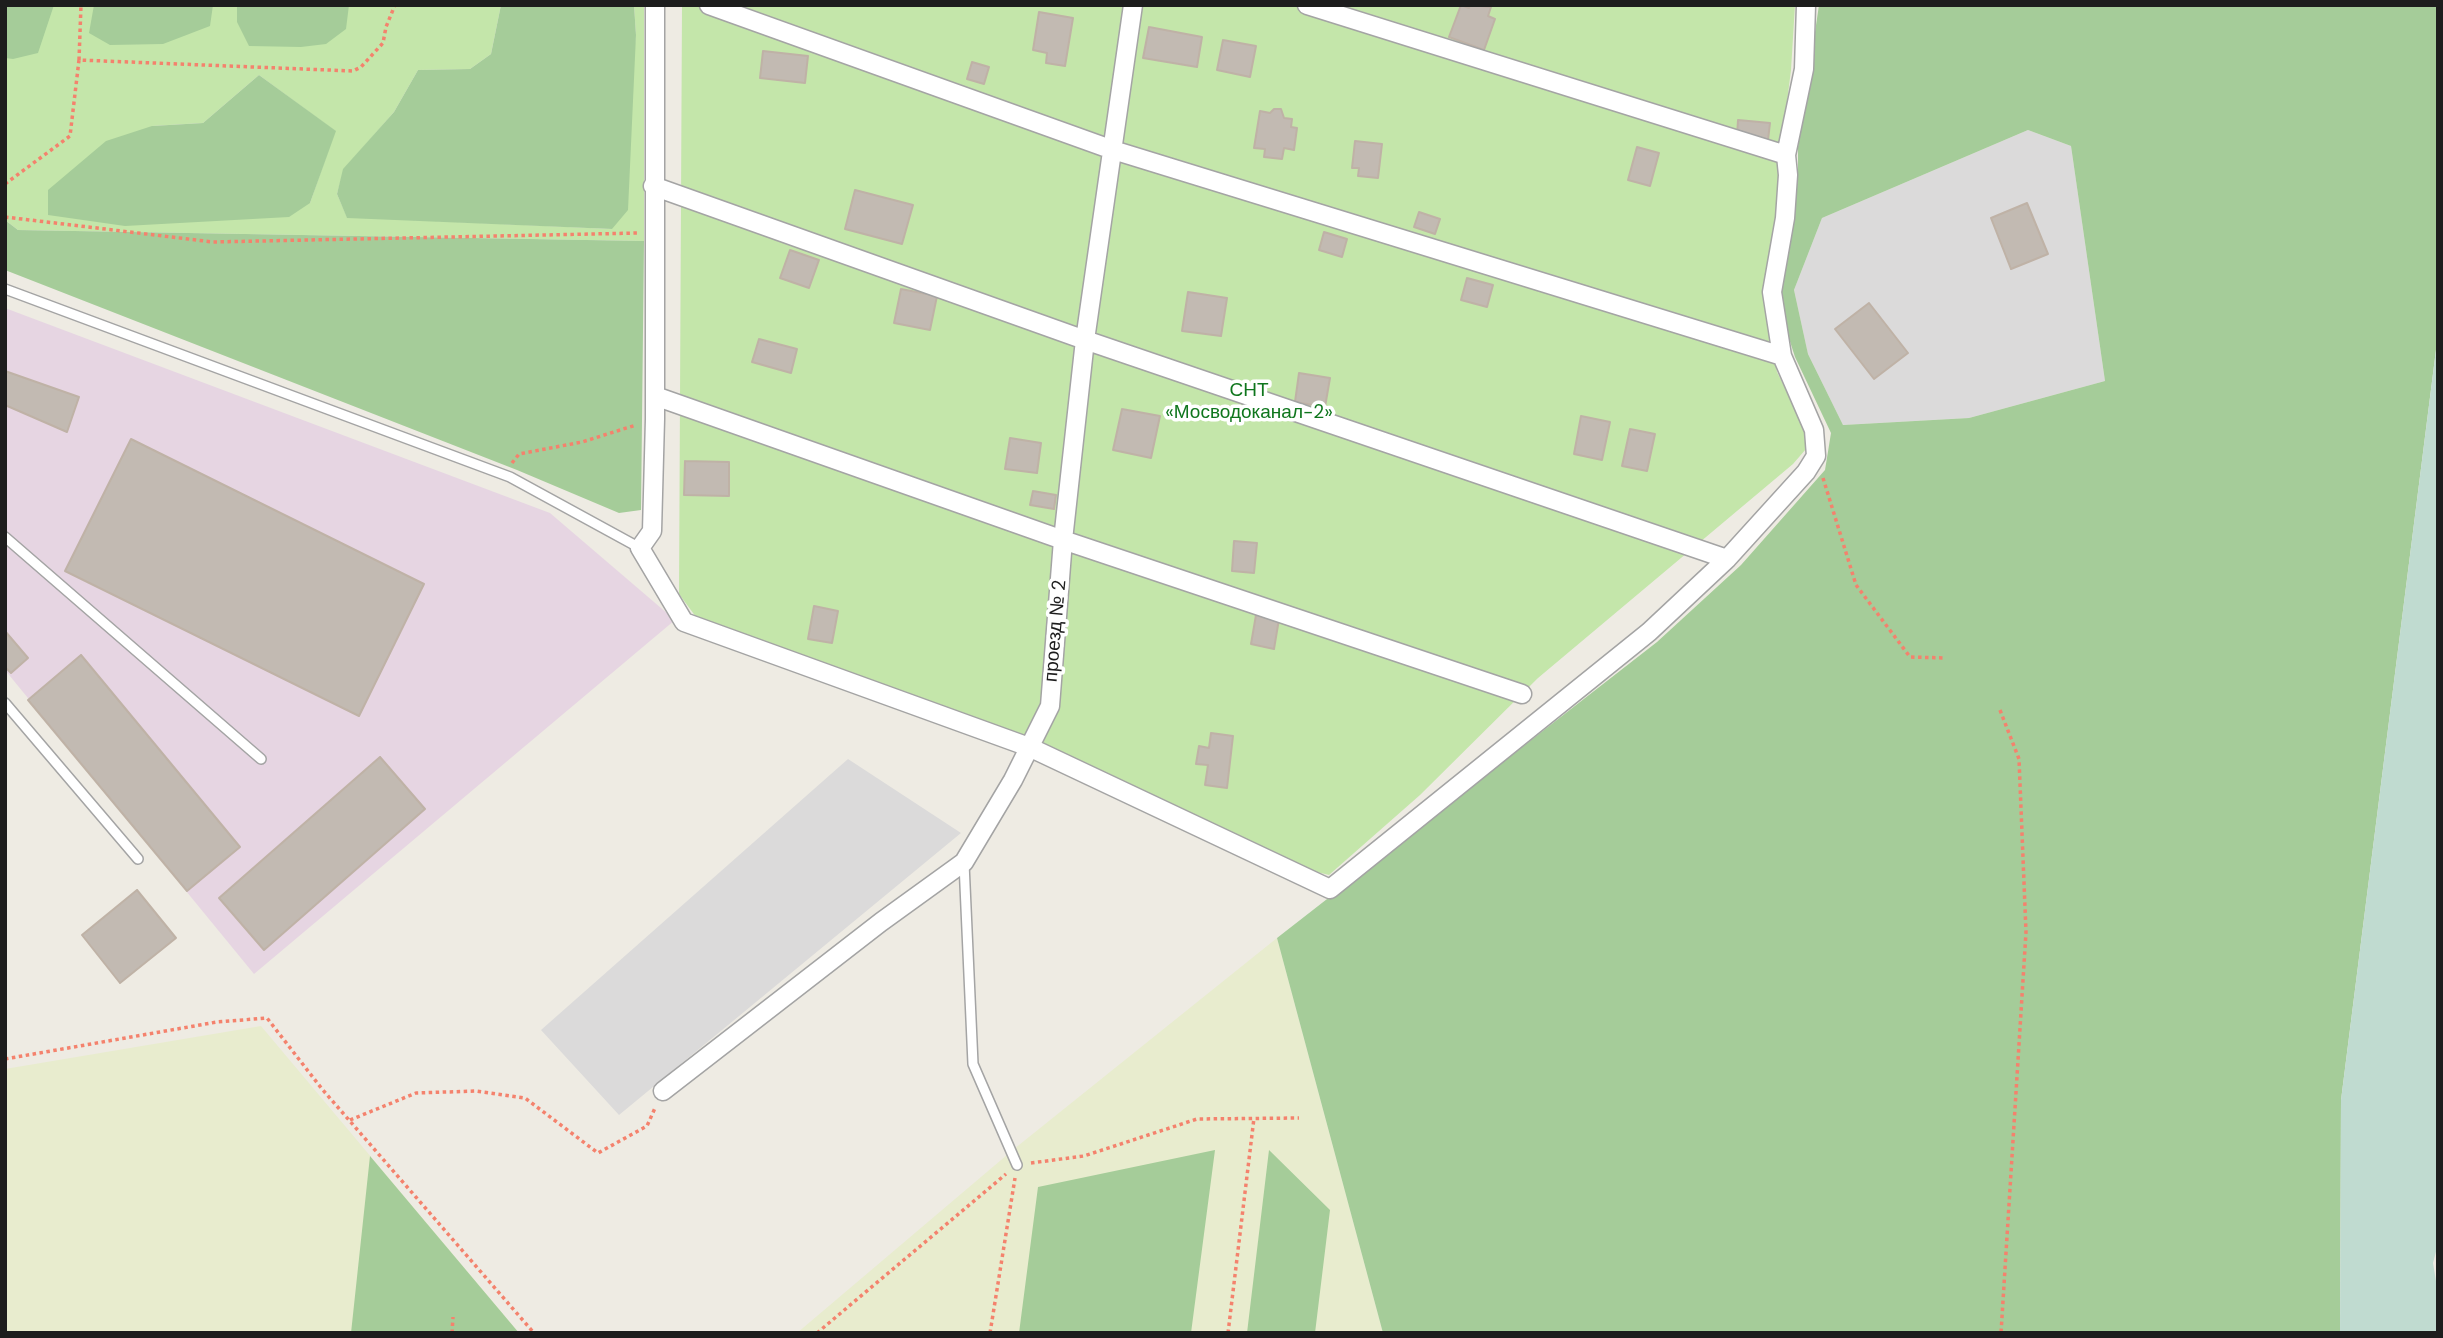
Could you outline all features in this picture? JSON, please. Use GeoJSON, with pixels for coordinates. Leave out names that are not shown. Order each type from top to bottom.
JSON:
{"type":"FeatureCollection","features":[{"type":"Feature","properties":{"kind":"street"},"geometry":{"type":"LineString","coordinates":[[655,5],[655,419],[652,531],[640,548],[684,622],[1029,747],[1330,889],[1649,632],[1727,559],[1807,472],[1816,456],[1814,430],[1782,356],[1772,292],[1785,218],[1788,175],[1786,155],[1804,69],[1806,5]]}},
{"type":"Feature","properties":{"kind":"street"},"geometry":{"type":"LineString","coordinates":[[709,5],[1113,150],[1782,356]]}},
{"type":"Feature","properties":{"kind":"street","name":"проезд № 2"},"geometry":{"type":"LineString","coordinates":[[663,1091],[881,922],[964,862],[1013,780],[1050,706],[1063,540],[1085,340],[1133,5]]}},
{"type":"Feature","properties":{"kind":"street"},"geometry":{"type":"LineString","coordinates":[[1307,5],[1786,155]]}},
{"type":"Feature","properties":{"kind":"street"},"geometry":{"type":"LineString","coordinates":[[653,186],[1085,340],[1727,559]]}},
{"type":"Feature","properties":{"kind":"street"},"geometry":{"type":"LineString","coordinates":[[655,396],[1063,540],[1522,694]]}},
{"type":"Feature","properties":{"kind":"lane"},"geometry":{"type":"LineString","coordinates":[[5,289],[502,474],[640,548]]}},
{"type":"Feature","properties":{"kind":"lane"},"geometry":{"type":"LineString","coordinates":[[5,537],[261,759]]}},
{"type":"Feature","properties":{"kind":"lane"},"geometry":{"type":"LineString","coordinates":[[5,703],[138,859]]}},
{"type":"Feature","properties":{"kind":"lane"},"geometry":{"type":"LineString","coordinates":[[964,862],[973,1064],[1017,1165]]}},
{"type":"Feature","properties":{"kind":"path"},"geometry":{"type":"LineString","coordinates":[[5,184],[70,136],[79,60],[81,5]]}},
{"type":"Feature","properties":{"kind":"path"},"geometry":{"type":"LineString","coordinates":[[79,60],[353,71],[361,67],[383,43],[395,5]]}},
{"type":"Feature","properties":{"kind":"path"},"geometry":{"type":"LineString","coordinates":[[5,217],[213,242],[654,233]]}},
{"type":"Feature","properties":{"kind":"path"},"geometry":{"type":"LineString","coordinates":[[502,474],[519,454],[582,442],[655,419]]}},
{"type":"Feature","properties":{"kind":"path"},"geometry":{"type":"LineString","coordinates":[[1816,456],[1856,585],[1910,657],[1946,658]]}},
{"type":"Feature","properties":{"kind":"path"},"geometry":{"type":"LineString","coordinates":[[2000,710],[2019,759],[2026,932],[2001,1333]]}},
{"type":"Feature","properties":{"kind":"path"},"geometry":{"type":"LineString","coordinates":[[5,1059],[217,1023],[267,1018],[322,1089],[534,1333]]}},
{"type":"Feature","properties":{"kind":"path"},"geometry":{"type":"LineString","coordinates":[[350,1120],[416,1093],[476,1091],[525,1098],[598,1153],[647,1126],[663,1091]]}},
{"type":"Feature","properties":{"kind":"path"},"geometry":{"type":"LineString","coordinates":[[1228,1333],[1254,1118]]}},
{"type":"Feature","properties":{"kind":"path"},"geometry":{"type":"LineString","coordinates":[[817,1333],[1017,1165],[1084,1156],[1197,1119],[1299,1118]]}},
{"type":"Feature","properties":{"kind":"path"},"geometry":{"type":"LineString","coordinates":[[990,1333],[1017,1165]]}},
{"type":"Feature","properties":{"kind":"path"},"geometry":{"type":"LineString","coordinates":[[452,1333],[453,1317]]}},
{"type":"Feature","properties":{"kind":"shaded area"},"geometry":{"type":"Polygon","coordinates":[[[2028,130],[2071,146],[2105,381],[1969,418],[1843,425],[1808,354],[1794,290],[1822,218],[2028,130]]]}},
{"type":"Feature","properties":{"kind":"shaded area"},"geometry":{"type":"Polygon","coordinates":[[[5,308],[550,513],[675,620],[254,974],[5,670],[5,308]]]}},
{"type":"Feature","properties":{"kind":"shaded area"},"geometry":{"type":"Polygon","coordinates":[[[848,759],[961,833],[619,1115],[541,1030],[848,759]]]}},
{"type":"Feature","properties":{"kind":"green space"},"geometry":{"type":"Polygon","coordinates":[[[5,5],[501,5],[491,54],[470,69],[418,70],[394,112],[344,169],[337,194],[347,217],[612,229],[636,35],[634,5],[644,5],[644,241],[18,230],[5,220],[5,5]],[[259,75],[203,123],[152,126],[310,203],[335,131],[259,75]]]}},
{"type":"Feature","properties":{"kind":"green space"},"geometry":{"type":"Polygon","coordinates":[[[5,5],[54,5],[38,53],[13,59],[5,58],[5,5]]]}},
{"type":"Feature","properties":{"kind":"green space"},"geometry":{"type":"Polygon","coordinates":[[[94,5],[213,5],[210,26],[163,44],[110,45],[89,33],[94,5]]]}},
{"type":"Feature","properties":{"kind":"green space"},"geometry":{"type":"Polygon","coordinates":[[[237,5],[349,5],[346,29],[326,44],[301,47],[249,46],[237,22],[237,5]]]}},
{"type":"Feature","properties":{"kind":"green space"},"geometry":{"type":"Polygon","coordinates":[[[501,5],[634,5],[636,35],[628,210],[612,229],[347,218],[337,194],[343,169],[394,112],[418,70],[470,69],[491,54],[501,5]]]}},
{"type":"Feature","properties":{"kind":"green space","name":"СНТ «Мосводоканал-2»"},"geometry":{"type":"Polygon","coordinates":[[[682,5],[1795,5],[1791,70],[1779,166],[1782,185],[1765,295],[1777,372],[1807,432],[1806,449],[1793,464],[1538,678],[1420,795],[1329,875],[1309,870],[1055,749],[696,617],[679,594],[682,5]]]}},
{"type":"Feature","properties":{"kind":"green space"},"geometry":{"type":"Polygon","coordinates":[[[1819,5],[2438,5],[2438,334],[2341,1100],[2340,1333],[1383,1333],[1277,938],[1657,642],[1741,565],[1825,470],[1831,433],[1795,357],[1785,326],[1779,291],[1793,223],[1798,147],[1819,5]],[[2028,130],[1822,218],[1794,290],[1808,354],[1843,425],[1969,418],[2105,381],[2071,146],[2028,130]]]}},
{"type":"Feature","properties":{"kind":"green space"},"geometry":{"type":"Polygon","coordinates":[[[259,75],[336,131],[310,203],[289,217],[125,226],[48,215],[48,190],[106,141],[152,126],[203,123],[259,75]]]}},
{"type":"Feature","properties":{"kind":"green space"},"geometry":{"type":"Polygon","coordinates":[[[5,220],[18,230],[644,241],[641,510],[619,513],[517,470],[5,270],[5,220]]]}},
{"type":"Feature","properties":{"kind":"green space"},"geometry":{"type":"Polygon","coordinates":[[[2438,334],[2438,1244],[2433,1263],[2438,1293],[2438,1333],[2340,1333],[2341,1100],[2438,334]]]}},
{"type":"Feature","properties":{"kind":"green space"},"geometry":{"type":"Polygon","coordinates":[[[1277,938],[1383,1333],[797,1333],[1014,1149],[1277,938]]]}},
{"type":"Feature","properties":{"kind":"green space"},"geometry":{"type":"Polygon","coordinates":[[[261,1026],[519,1333],[5,1333],[5,1069],[261,1026]]]}},
{"type":"Feature","properties":{"kind":"green space"},"geometry":{"type":"Polygon","coordinates":[[[1215,1150],[1191,1333],[1019,1333],[1038,1187],[1215,1150]]]}},
{"type":"Feature","properties":{"kind":"green space"},"geometry":{"type":"Polygon","coordinates":[[[1269,1150],[1330,1210],[1315,1333],[1247,1333],[1269,1150]]]}},
{"type":"Feature","properties":{"kind":"green space"},"geometry":{"type":"Polygon","coordinates":[[[370,1156],[519,1333],[351,1333],[370,1156]]]}},
{"type":"Feature","properties":{"kind":"building"},"geometry":{"type":"Polygon","coordinates":[[[1461,5],[1469,8],[1470,5],[1491,7],[1488,16],[1495,19],[1484,50],[1449,37],[1461,5]]]}},
{"type":"Feature","properties":{"kind":"building"},"geometry":{"type":"Polygon","coordinates":[[[1039,12],[1073,18],[1065,66],[1046,63],[1047,53],[1033,50],[1039,12]]]}},
{"type":"Feature","properties":{"kind":"building"},"geometry":{"type":"Polygon","coordinates":[[[1149,27],[1202,37],[1197,67],[1143,58],[1149,27]]]}},
{"type":"Feature","properties":{"kind":"building"},"geometry":{"type":"Polygon","coordinates":[[[1223,40],[1256,46],[1250,77],[1217,70],[1223,40]]]}},
{"type":"Feature","properties":{"kind":"building"},"geometry":{"type":"Polygon","coordinates":[[[763,51],[808,56],[805,83],[760,78],[763,51]]]}},
{"type":"Feature","properties":{"kind":"building"},"geometry":{"type":"Polygon","coordinates":[[[972,62],[989,67],[984,84],[967,79],[972,62]]]}},
{"type":"Feature","properties":{"kind":"building"},"geometry":{"type":"Polygon","coordinates":[[[1274,109],[1281,109],[1284,118],[1292,119],[1291,127],[1297,128],[1294,150],[1284,148],[1282,159],[1264,157],[1265,149],[1254,148],[1260,111],[1270,113],[1274,109]]]}},
{"type":"Feature","properties":{"kind":"building"},"geometry":{"type":"Polygon","coordinates":[[[1738,120],[1770,123],[1768,140],[1737,137],[1738,120]]]}},
{"type":"Feature","properties":{"kind":"building"},"geometry":{"type":"Polygon","coordinates":[[[1355,141],[1382,144],[1378,178],[1358,176],[1359,168],[1352,168],[1355,141]]]}},
{"type":"Feature","properties":{"kind":"building"},"geometry":{"type":"Polygon","coordinates":[[[1637,147],[1659,153],[1650,186],[1628,180],[1637,147]]]}},
{"type":"Feature","properties":{"kind":"building"},"geometry":{"type":"Polygon","coordinates":[[[855,190],[913,205],[902,244],[845,229],[855,190]]]}},
{"type":"Feature","properties":{"kind":"building"},"geometry":{"type":"Polygon","coordinates":[[[2027,203],[2048,254],[2011,269],[1991,218],[2027,203]]]}},
{"type":"Feature","properties":{"kind":"building"},"geometry":{"type":"Polygon","coordinates":[[[1419,212],[1440,219],[1435,234],[1414,227],[1419,212]]]}},
{"type":"Feature","properties":{"kind":"building"},"geometry":{"type":"Polygon","coordinates":[[[1324,232],[1347,239],[1342,257],[1319,250],[1324,232]]]}},
{"type":"Feature","properties":{"kind":"building"},"geometry":{"type":"Polygon","coordinates":[[[790,250],[819,260],[809,288],[780,278],[790,250]]]}},
{"type":"Feature","properties":{"kind":"building"},"geometry":{"type":"Polygon","coordinates":[[[1467,278],[1493,285],[1487,307],[1461,300],[1467,278]]]}},
{"type":"Feature","properties":{"kind":"building"},"geometry":{"type":"Polygon","coordinates":[[[901,289],[937,296],[930,330],[894,323],[901,289]]]}},
{"type":"Feature","properties":{"kind":"building"},"geometry":{"type":"Polygon","coordinates":[[[1188,292],[1227,298],[1221,336],[1182,331],[1188,292]]]}},
{"type":"Feature","properties":{"kind":"building"},"geometry":{"type":"Polygon","coordinates":[[[1869,303],[1908,353],[1874,379],[1835,329],[1869,303]]]}},
{"type":"Feature","properties":{"kind":"building"},"geometry":{"type":"Polygon","coordinates":[[[759,339],[797,349],[791,373],[752,362],[759,339]]]}},
{"type":"Feature","properties":{"kind":"building"},"geometry":{"type":"Polygon","coordinates":[[[5,371],[79,397],[67,432],[5,405],[5,371]]]}},
{"type":"Feature","properties":{"kind":"building"},"geometry":{"type":"Polygon","coordinates":[[[1299,373],[1330,378],[1325,407],[1295,402],[1299,373]]]}},
{"type":"Feature","properties":{"kind":"building"},"geometry":{"type":"Polygon","coordinates":[[[1122,409],[1160,416],[1151,458],[1113,450],[1122,409]]]}},
{"type":"Feature","properties":{"kind":"building"},"geometry":{"type":"Polygon","coordinates":[[[1581,416],[1610,422],[1602,460],[1574,454],[1581,416]]]}},
{"type":"Feature","properties":{"kind":"building"},"geometry":{"type":"Polygon","coordinates":[[[1630,429],[1655,434],[1647,471],[1622,466],[1630,429]]]}},
{"type":"Feature","properties":{"kind":"building"},"geometry":{"type":"Polygon","coordinates":[[[1010,438],[1041,443],[1037,473],[1005,469],[1010,438]]]}},
{"type":"Feature","properties":{"kind":"building"},"geometry":{"type":"Polygon","coordinates":[[[131,439],[424,584],[359,716],[65,571],[131,439]]]}},
{"type":"Feature","properties":{"kind":"building"},"geometry":{"type":"Polygon","coordinates":[[[685,461],[729,462],[729,496],[684,495],[685,461]]]}},
{"type":"Feature","properties":{"kind":"building"},"geometry":{"type":"Polygon","coordinates":[[[1033,491],[1056,495],[1054,509],[1030,505],[1033,491]]]}},
{"type":"Feature","properties":{"kind":"building"},"geometry":{"type":"Polygon","coordinates":[[[1234,541],[1257,543],[1254,573],[1232,571],[1234,541]]]}},
{"type":"Feature","properties":{"kind":"building"},"geometry":{"type":"Polygon","coordinates":[[[814,606],[838,611],[832,643],[808,639],[814,606]]]}},
{"type":"Feature","properties":{"kind":"building"},"geometry":{"type":"Polygon","coordinates":[[[1256,615],[1279,619],[1274,649],[1251,644],[1256,615]]]}},
{"type":"Feature","properties":{"kind":"building"},"geometry":{"type":"Polygon","coordinates":[[[5,631],[28,658],[11,673],[5,667],[5,631]]]}},
{"type":"Feature","properties":{"kind":"building"},"geometry":{"type":"Polygon","coordinates":[[[81,655],[240,847],[187,891],[28,700],[81,655]]]}},
{"type":"Feature","properties":{"kind":"building"},"geometry":{"type":"Polygon","coordinates":[[[1211,733],[1233,736],[1227,788],[1205,785],[1208,765],[1196,764],[1199,746],[1209,748],[1211,733]]]}},
{"type":"Feature","properties":{"kind":"building"},"geometry":{"type":"Polygon","coordinates":[[[380,757],[425,809],[264,950],[219,898],[380,757]]]}},
{"type":"Feature","properties":{"kind":"building"},"geometry":{"type":"Polygon","coordinates":[[[137,890],[176,938],[120,983],[82,935],[137,890]]]}}]}
